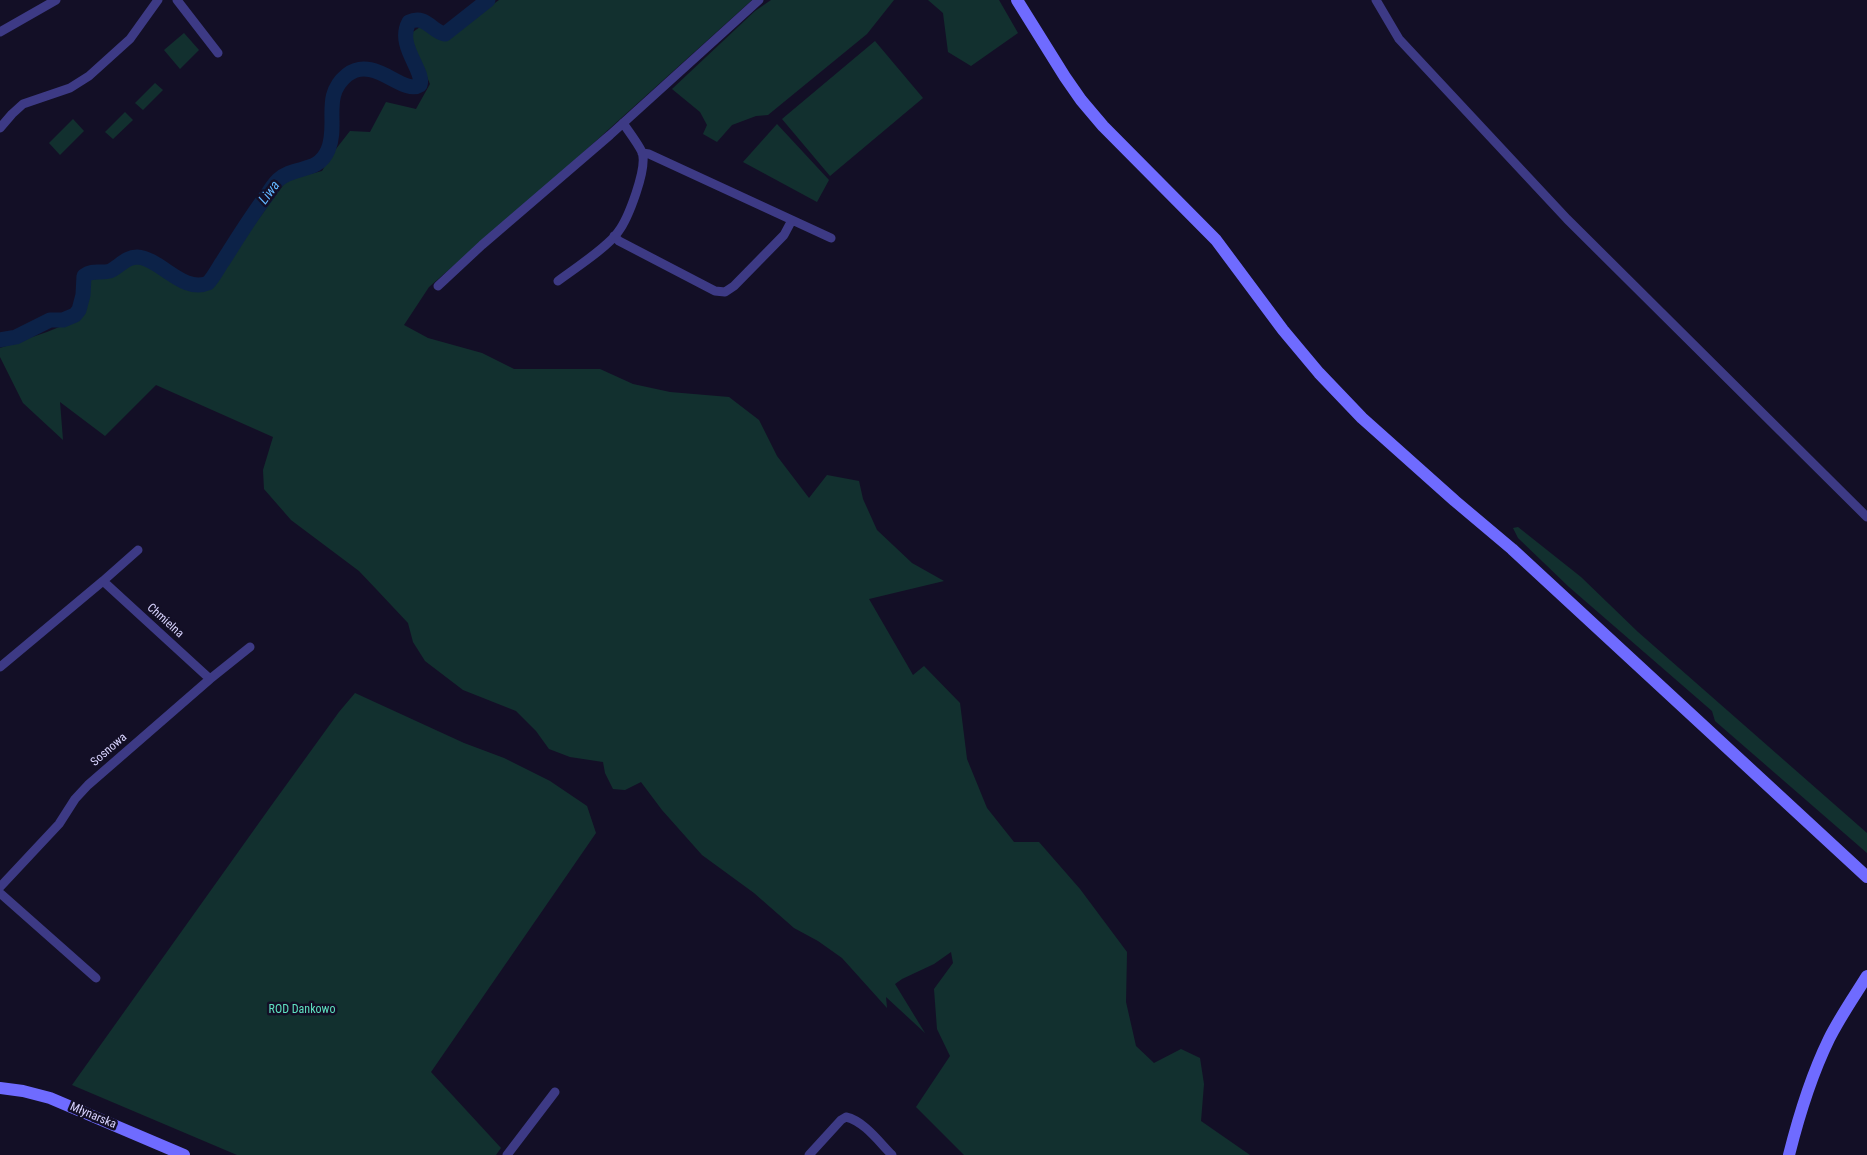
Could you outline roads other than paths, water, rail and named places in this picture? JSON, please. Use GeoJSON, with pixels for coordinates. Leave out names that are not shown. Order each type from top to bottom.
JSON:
{"type":"FeatureCollection","features":[{"type":"Feature","properties":{"kind":"main road"},"geometry":{"type":"LineString","coordinates":[[1017,0],[1081,100],[1103,126],[1210,233],[1282,330],[1334,390],[1368,424],[1525,560],[1867,877]]}},
{"type":"Feature","properties":{"kind":"main road"},"geometry":{"type":"LineString","coordinates":[[1789,1155],[1799,1116],[1816,1070],[1830,1038],[1867,976]]}},
{"type":"Feature","properties":{"kind":"main road","name":"Młynarska"},"geometry":{"type":"LineString","coordinates":[[0,1088],[23,1091],[50,1098],[184,1155]]}},
{"type":"Feature","properties":{"kind":"street"},"geometry":{"type":"LineString","coordinates":[[0,32],[56,0]]}},
{"type":"Feature","properties":{"kind":"street"},"geometry":{"type":"LineString","coordinates":[[0,128],[24,104],[70,88],[89,76],[130,38],[158,0]]}},
{"type":"Feature","properties":{"kind":"street"},"geometry":{"type":"LineString","coordinates":[[177,0],[218,53]]}},
{"type":"Feature","properties":{"kind":"street"},"geometry":{"type":"LineString","coordinates":[[438,286],[759,0]]}},
{"type":"Feature","properties":{"kind":"street"},"geometry":{"type":"LineString","coordinates":[[1376,0],[1398,39],[1567,219],[1867,516]]}},
{"type":"Feature","properties":{"kind":"street"},"geometry":{"type":"LineString","coordinates":[[558,281],[619,232],[639,187],[643,165],[642,153],[623,123]]}},
{"type":"Feature","properties":{"kind":"street"},"geometry":{"type":"LineString","coordinates":[[642,153],[649,154],[831,238]]}},
{"type":"Feature","properties":{"kind":"street"},"geometry":{"type":"LineString","coordinates":[[614,236],[619,241],[715,291],[725,292],[734,286],[784,236],[792,220]]}},
{"type":"Feature","properties":{"kind":"street"},"geometry":{"type":"LineString","coordinates":[[0,667],[138,550]]}},
{"type":"Feature","properties":{"kind":"street","name":"Chmielna"},"geometry":{"type":"LineString","coordinates":[[103,581],[210,679]]}},
{"type":"Feature","properties":{"kind":"street","name":"Sosnowa"},"geometry":{"type":"LineString","coordinates":[[0,886],[59,824],[88,785],[210,679],[250,647]]}},
{"type":"Feature","properties":{"kind":"street"},"geometry":{"type":"LineString","coordinates":[[0,893],[96,978]]}},
{"type":"Feature","properties":{"kind":"street"},"geometry":{"type":"LineString","coordinates":[[507,1155],[555,1092]]}},
{"type":"Feature","properties":{"kind":"street"},"geometry":{"type":"LineString","coordinates":[[809,1155],[846,1117],[852,1118],[863,1126],[892,1155]]}},
{"type":"Feature","properties":{"kind":"waterway","name":"Liwa"},"geometry":{"type":"LineString","coordinates":[[0,340],[16,337],[50,320],[63,320],[75,315],[79,310],[83,295],[84,276],[91,273],[110,271],[133,257],[146,259],[190,284],[208,283],[277,182],[284,175],[312,166],[324,158],[331,140],[332,101],[339,83],[347,75],[357,70],[367,69],[405,85],[413,87],[420,85],[419,72],[408,49],[406,40],[409,22],[420,20],[440,33],[445,34],[488,0]]}},
{"type":"Feature","properties":{"kind":"park label","name":"ROD Dankowo"},"geometry":{"type":"Point","coordinates":[302,1010]}}]}
